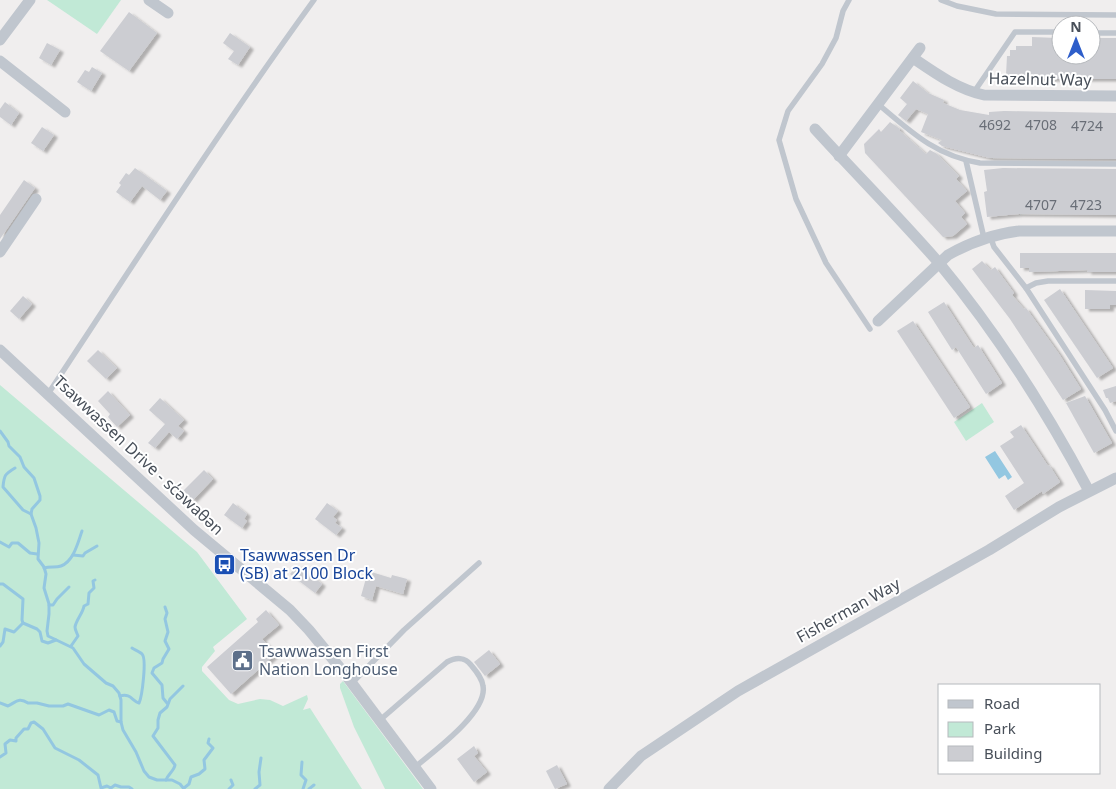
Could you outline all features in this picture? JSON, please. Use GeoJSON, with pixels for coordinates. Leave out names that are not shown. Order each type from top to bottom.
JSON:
{"type":"FeatureCollection","features":[{"type":"Feature","properties":{"kind":"street"},"geometry":{"type":"LineString","coordinates":[[0,40],[30,0]]}},
{"type":"Feature","properties":{"kind":"street"},"geometry":{"type":"LineString","coordinates":[[149,0],[168,13]]}},
{"type":"Feature","properties":{"kind":"street"},"geometry":{"type":"LineString","coordinates":[[839,156],[920,48]]}},
{"type":"Feature","properties":{"kind":"street","name":"Hazelnut Way"},"geometry":{"type":"LineString","coordinates":[[913,58],[952,83],[974,92],[994,95],[1116,96]]}},
{"type":"Feature","properties":{"kind":"street"},"geometry":{"type":"LineString","coordinates":[[0,61],[65,112]]}},
{"type":"Feature","properties":{"kind":"street"},"geometry":{"type":"LineString","coordinates":[[814,130],[939,264],[982,319],[1062,440],[1089,491]]}},
{"type":"Feature","properties":{"kind":"street"},"geometry":{"type":"LineString","coordinates":[[0,252],[36,199]]}},
{"type":"Feature","properties":{"kind":"street"},"geometry":{"type":"LineString","coordinates":[[874,325],[948,255],[987,237],[1019,231],[1116,231]]}},
{"type":"Feature","properties":{"kind":"street","name":"Tsawwassen Drive - sc̓əwaθən"},"geometry":{"type":"LineString","coordinates":[[0,350],[194,530],[290,610],[309,630],[352,683],[431,789]]}},
{"type":"Feature","properties":{"kind":"street","name":"Fisherman Way"},"geometry":{"type":"LineString","coordinates":[[609,789],[641,756],[738,691],[1089,491],[1116,478]]}},
{"type":"Feature","properties":{"kind":"lane"},"geometry":{"type":"LineString","coordinates":[[48,394],[195,171],[273,56],[314,0]]}},
{"type":"Feature","properties":{"kind":"lane"},"geometry":{"type":"LineString","coordinates":[[849,0],[843,11],[836,38],[822,64],[788,111],[779,140],[796,199],[826,264],[874,325]]}},
{"type":"Feature","properties":{"kind":"lane"},"geometry":{"type":"LineString","coordinates":[[941,0],[957,6],[996,14],[1116,15]]}},
{"type":"Feature","properties":{"kind":"lane"},"geometry":{"type":"LineString","coordinates":[[974,92],[1015,32],[1051,32]]}},
{"type":"Feature","properties":{"kind":"lane"},"geometry":{"type":"LineString","coordinates":[[1101,32],[1116,33]]}},
{"type":"Feature","properties":{"kind":"lane"},"geometry":{"type":"LineString","coordinates":[[878,104],[927,144],[966,161],[980,163],[1116,164]]}},
{"type":"Feature","properties":{"kind":"lane"},"geometry":{"type":"LineString","coordinates":[[966,161],[987,237],[1026,288],[1116,431]]}},
{"type":"Feature","properties":{"kind":"lane"},"geometry":{"type":"LineString","coordinates":[[1026,288],[1036,283],[1048,281],[1116,281]]}},
{"type":"Feature","properties":{"kind":"lane"},"geometry":{"type":"LineString","coordinates":[[1109,418],[1116,416]]}},
{"type":"Feature","properties":{"kind":"lane"},"geometry":{"type":"LineString","coordinates":[[352,683],[404,630],[478,563]]}},
{"type":"Feature","properties":{"kind":"lane"},"geometry":{"type":"LineString","coordinates":[[380,720],[447,662],[454,658],[462,658],[469,662],[483,686],[483,694],[479,705],[472,716],[415,767]]}},
{"type":"Feature","properties":{"kind":"green space"},"geometry":{"type":"Polygon","coordinates":[[[47,0],[121,0],[97,34],[47,0]]]}},
{"type":"Feature","properties":{"kind":"green space"},"geometry":{"type":"Polygon","coordinates":[[[0,385],[197,552],[247,619],[213,647],[215,651],[202,667],[202,671],[229,700],[238,704],[260,699],[270,700],[283,706],[307,695],[308,699],[303,710],[310,708],[362,789],[0,789],[0,385]]]}},
{"type":"Feature","properties":{"kind":"green space"},"geometry":{"type":"Polygon","coordinates":[[[982,403],[994,422],[966,441],[954,422],[982,403]]]}},
{"type":"Feature","properties":{"kind":"green space"},"geometry":{"type":"Polygon","coordinates":[[[343,681],[423,789],[385,789],[354,727],[340,688],[340,684],[343,681]]]}},
{"type":"Feature","properties":{"kind":"water"},"geometry":{"type":"Polygon","coordinates":[[[995,451],[1012,477],[1008,480],[1005,475],[999,479],[985,457],[995,451]]]}},
{"type":"Feature","properties":{"kind":"building"},"geometry":{"type":"Polygon","coordinates":[[[129,12],[157,33],[129,71],[100,51],[129,12]]]}},
{"type":"Feature","properties":{"kind":"building"},"geometry":{"type":"Polygon","coordinates":[[[230,33],[250,47],[238,65],[228,59],[234,51],[223,43],[230,33]]]}},
{"type":"Feature","properties":{"kind":"building"},"geometry":{"type":"Polygon","coordinates":[[[1032,37],[1051,38],[1051,65],[1101,65],[1101,38],[1116,38],[1116,79],[1010,79],[1006,75],[1007,56],[1010,56],[1010,50],[1016,50],[1016,46],[1032,46],[1032,37]]]}},
{"type":"Feature","properties":{"kind":"building"},"geometry":{"type":"Polygon","coordinates":[[[47,43],[60,50],[51,65],[39,58],[47,43]]]}},
{"type":"Feature","properties":{"kind":"building"},"geometry":{"type":"Polygon","coordinates":[[[92,67],[102,73],[91,91],[77,82],[85,70],[89,72],[92,67]]]}},
{"type":"Feature","properties":{"kind":"building"},"geometry":{"type":"Polygon","coordinates":[[[913,81],[928,93],[944,100],[943,103],[960,110],[989,115],[989,112],[1004,111],[1116,113],[1116,159],[990,158],[942,146],[938,143],[942,140],[921,132],[928,114],[916,109],[906,121],[898,115],[907,104],[900,98],[913,81]]]}},
{"type":"Feature","properties":{"kind":"building"},"geometry":{"type":"Polygon","coordinates":[[[5,102],[19,113],[11,125],[0,117],[0,109],[5,102]]]}},
{"type":"Feature","properties":{"kind":"building"},"geometry":{"type":"Polygon","coordinates":[[[890,122],[926,154],[930,150],[937,154],[959,176],[956,179],[967,191],[955,201],[965,213],[961,217],[967,224],[953,236],[943,237],[865,153],[864,144],[879,129],[881,132],[890,122]]]}},
{"type":"Feature","properties":{"kind":"building"},"geometry":{"type":"Polygon","coordinates":[[[42,127],[54,135],[43,151],[31,143],[42,127]]]}},
{"type":"Feature","properties":{"kind":"building"},"geometry":{"type":"Polygon","coordinates":[[[135,168],[167,191],[160,200],[142,186],[130,202],[116,192],[121,185],[119,183],[126,173],[129,175],[135,168]]]}},
{"type":"Feature","properties":{"kind":"building"},"geometry":{"type":"Polygon","coordinates":[[[1003,168],[1116,169],[1116,215],[1019,214],[987,217],[984,192],[987,191],[984,170],[1003,168]]]}},
{"type":"Feature","properties":{"kind":"building"},"geometry":{"type":"Polygon","coordinates":[[[24,180],[35,188],[0,239],[0,215],[24,180]]]}},
{"type":"Feature","properties":{"kind":"building"},"geometry":{"type":"Polygon","coordinates":[[[1020,253],[1116,253],[1116,272],[1087,272],[1088,270],[1029,272],[1029,268],[1020,268],[1020,253]]]}},
{"type":"Feature","properties":{"kind":"building"},"geometry":{"type":"Polygon","coordinates":[[[982,261],[991,270],[995,267],[1014,293],[1012,295],[1024,309],[1026,308],[1081,389],[1063,400],[1010,319],[972,269],[982,261]]]}},
{"type":"Feature","properties":{"kind":"building"},"geometry":{"type":"Polygon","coordinates":[[[1060,289],[1113,368],[1097,378],[1044,300],[1060,289]]]}},
{"type":"Feature","properties":{"kind":"building"},"geometry":{"type":"Polygon","coordinates":[[[1085,290],[1116,291],[1116,305],[1110,305],[1110,309],[1085,309],[1085,290]]]}},
{"type":"Feature","properties":{"kind":"building"},"geometry":{"type":"Polygon","coordinates":[[[23,296],[32,304],[19,319],[10,311],[23,296]]]}},
{"type":"Feature","properties":{"kind":"building"},"geometry":{"type":"Polygon","coordinates":[[[944,302],[974,348],[978,345],[1002,383],[986,394],[956,347],[952,350],[928,312],[944,302]]]}},
{"type":"Feature","properties":{"kind":"building"},"geometry":{"type":"Polygon","coordinates":[[[913,321],[970,407],[954,418],[897,331],[913,321]]]}},
{"type":"Feature","properties":{"kind":"building"},"geometry":{"type":"Polygon","coordinates":[[[98,350],[117,368],[106,379],[87,361],[98,350]]]}},
{"type":"Feature","properties":{"kind":"building"},"geometry":{"type":"Polygon","coordinates":[[[1116,386],[1116,401],[1110,403],[1103,390],[1116,386]]]}},
{"type":"Feature","properties":{"kind":"building"},"geometry":{"type":"Polygon","coordinates":[[[108,391],[130,415],[117,427],[108,417],[110,414],[98,401],[108,391]]]}},
{"type":"Feature","properties":{"kind":"building"},"geometry":{"type":"Polygon","coordinates":[[[1085,396],[1112,443],[1094,453],[1066,403],[1085,396]]]}},
{"type":"Feature","properties":{"kind":"building"},"geometry":{"type":"Polygon","coordinates":[[[160,398],[184,420],[178,426],[184,431],[177,439],[169,432],[155,448],[148,443],[165,424],[149,410],[160,398]]]}},
{"type":"Feature","properties":{"kind":"building"},"geometry":{"type":"Polygon","coordinates":[[[1021,425],[1060,482],[1043,494],[1042,491],[1014,510],[1005,496],[1024,483],[1000,446],[1014,437],[1010,432],[1021,425]]]}},
{"type":"Feature","properties":{"kind":"building"},"geometry":{"type":"Polygon","coordinates":[[[204,470],[213,479],[193,500],[183,491],[204,470]]]}},
{"type":"Feature","properties":{"kind":"building"},"geometry":{"type":"Polygon","coordinates":[[[233,503],[247,514],[244,519],[247,521],[242,528],[224,515],[233,503]]]}},
{"type":"Feature","properties":{"kind":"building"},"geometry":{"type":"Polygon","coordinates":[[[327,503],[338,511],[333,517],[337,520],[335,523],[342,528],[336,535],[315,519],[327,503]]]}},
{"type":"Feature","properties":{"kind":"building"},"geometry":{"type":"Polygon","coordinates":[[[298,565],[322,584],[315,593],[290,574],[298,565]]]}},
{"type":"Feature","properties":{"kind":"building"},"geometry":{"type":"Polygon","coordinates":[[[368,571],[391,578],[392,575],[407,579],[403,594],[376,586],[372,600],[361,596],[368,571]]]}},
{"type":"Feature","properties":{"kind":"building"},"geometry":{"type":"Polygon","coordinates":[[[266,610],[279,625],[262,639],[276,654],[231,694],[207,667],[258,622],[256,619],[266,610]]]}},
{"type":"Feature","properties":{"kind":"building"},"geometry":{"type":"Polygon","coordinates":[[[489,650],[500,664],[485,676],[474,662],[489,650]]]}},
{"type":"Feature","properties":{"kind":"building"},"geometry":{"type":"Polygon","coordinates":[[[474,746],[478,753],[474,756],[487,772],[474,782],[457,759],[474,746]]]}},
{"type":"Feature","properties":{"kind":"building"},"geometry":{"type":"Polygon","coordinates":[[[557,765],[567,784],[555,789],[546,771],[557,765]]]}},
{"type":"Feature","properties":{"kind":"waterway"},"geometry":{"type":"LineString","coordinates":[[0,431],[9,446],[20,457],[24,467],[34,478],[40,496],[40,500],[32,509],[31,514],[39,543],[38,559],[44,567],[46,574],[44,588],[49,604],[48,636],[73,648],[84,664],[106,683],[113,686],[119,693],[123,730],[149,777],[157,780],[172,780],[180,784],[184,789]]}},
{"type":"Feature","properties":{"kind":"waterway"},"geometry":{"type":"LineString","coordinates":[[15,468],[6,475],[3,487],[23,510],[31,514]]}},
{"type":"Feature","properties":{"kind":"waterway"},"geometry":{"type":"LineString","coordinates":[[44,568],[65,564],[75,551],[82,531]]}},
{"type":"Feature","properties":{"kind":"waterway"},"geometry":{"type":"LineString","coordinates":[[0,542],[9,547],[12,543],[18,543],[30,553],[37,554]]}},
{"type":"Feature","properties":{"kind":"waterway"},"geometry":{"type":"LineString","coordinates":[[73,555],[83,556],[97,546]]}},
{"type":"Feature","properties":{"kind":"waterway"},"geometry":{"type":"LineString","coordinates":[[71,646],[78,636],[75,628],[76,624],[84,606],[88,604],[89,593],[94,588],[93,581],[95,580]]}},
{"type":"Feature","properties":{"kind":"waterway"},"geometry":{"type":"LineString","coordinates":[[0,584],[3,584],[23,599],[23,623],[37,629],[40,632],[42,641],[48,643],[56,640]]}},
{"type":"Feature","properties":{"kind":"waterway"},"geometry":{"type":"LineString","coordinates":[[49,605],[53,605],[69,587]]}},
{"type":"Feature","properties":{"kind":"waterway"},"geometry":{"type":"LineString","coordinates":[[165,607],[168,632],[165,641],[169,649],[162,663],[154,668],[152,673],[162,685],[163,698],[167,703]]}},
{"type":"Feature","properties":{"kind":"waterway"},"geometry":{"type":"LineString","coordinates":[[0,646],[3,642],[5,629],[14,632],[23,623]]}},
{"type":"Feature","properties":{"kind":"waterway"},"geometry":{"type":"LineString","coordinates":[[120,696],[129,696],[139,703],[144,678],[144,663],[142,654],[132,648]]}},
{"type":"Feature","properties":{"kind":"waterway"},"geometry":{"type":"LineString","coordinates":[[166,780],[175,765],[153,736],[158,728],[160,713],[183,686]]}},
{"type":"Feature","properties":{"kind":"waterway"},"geometry":{"type":"LineString","coordinates":[[0,703],[8,706],[20,700],[49,706],[68,704],[99,715],[109,710],[114,712],[117,721],[121,722]]}},
{"type":"Feature","properties":{"kind":"waterway"},"geometry":{"type":"LineString","coordinates":[[0,757],[6,753],[5,744],[10,740],[16,741],[16,738],[24,729],[28,729],[31,723],[34,722],[43,729],[55,748],[79,760],[98,775],[101,788],[107,786],[111,788],[115,785],[132,789]]}},
{"type":"Feature","properties":{"kind":"waterway"},"geometry":{"type":"LineString","coordinates":[[184,788],[189,784],[191,777],[205,769],[204,760],[213,748],[208,743],[209,739]]}},
{"type":"Feature","properties":{"kind":"waterway"},"geometry":{"type":"LineString","coordinates":[[255,789],[260,785],[261,758]]}},
{"type":"Feature","properties":{"kind":"waterway"},"geometry":{"type":"LineString","coordinates":[[302,762],[301,775],[306,780],[303,789]]}},
{"type":"Feature","properties":{"kind":"waterway"},"geometry":{"type":"LineString","coordinates":[[229,789],[233,785],[231,780]]}},
{"type":"Feature","properties":{"kind":"waterway"},"geometry":{"type":"LineString","coordinates":[[309,789],[314,785]]}},
{"type":"Feature","properties":{"kind":"place","name":"Tsawwassen Dr (SB) at 2100 Block"},"geometry":{"type":"Point","coordinates":[224,564]}},
{"type":"Feature","properties":{"kind":"place","name":"Tsawwassen First Nation Longhouse"},"geometry":{"type":"Point","coordinates":[243,660]}}]}
